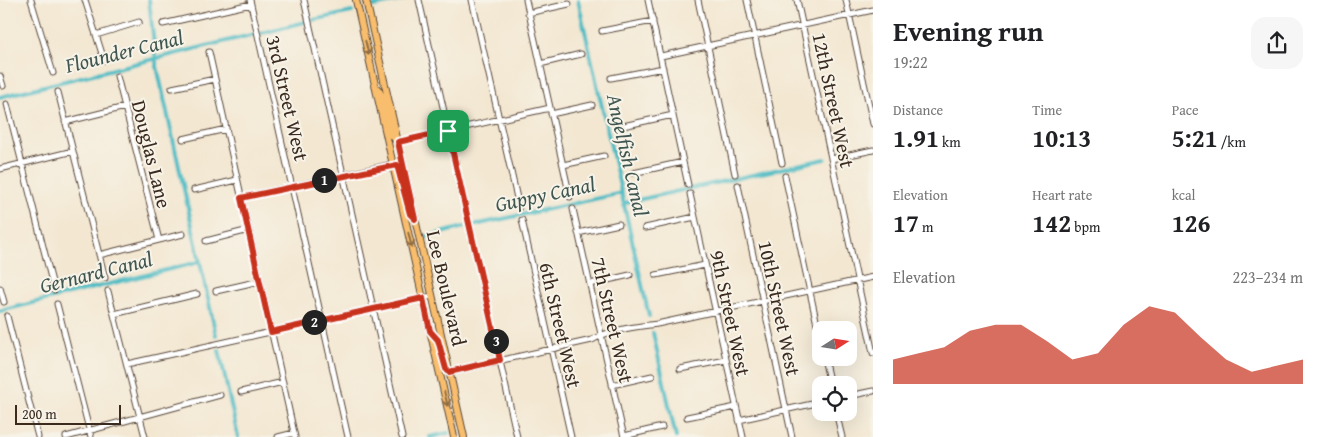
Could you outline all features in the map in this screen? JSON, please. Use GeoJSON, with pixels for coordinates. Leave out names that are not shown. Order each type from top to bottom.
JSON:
{"type":"FeatureCollection","features":[{"type":"Feature","properties":{"kind":"main road","name":"Lee Boulevard"},"geometry":{"type":"LineString","coordinates":[[356,0],[454,437]]}},
{"type":"Feature","properties":{"kind":"main road","name":"Lee Boulevard"},"geometry":{"type":"LineString","coordinates":[[366,0],[464,437]]}},
{"type":"Feature","properties":{"kind":"main road"},"geometry":{"type":"LineString","coordinates":[[375,86],[381,92],[391,135],[398,142]]}},
{"type":"Feature","properties":{"kind":"main road"},"geometry":{"type":"LineString","coordinates":[[393,164],[399,168],[410,214],[415,219]]}},
{"type":"Feature","properties":{"kind":"main road"},"geometry":{"type":"LineString","coordinates":[[430,331],[438,340],[444,366],[449,372]]}},
{"type":"Feature","properties":{"kind":"street"},"geometry":{"type":"LineString","coordinates":[[31,0],[53,73]]}},
{"type":"Feature","properties":{"kind":"street"},"geometry":{"type":"LineString","coordinates":[[85,0],[104,60]]}},
{"type":"Feature","properties":{"kind":"street"},"geometry":{"type":"LineString","coordinates":[[304,0],[402,437]]}},
{"type":"Feature","properties":{"kind":"street"},"geometry":{"type":"LineString","coordinates":[[419,0],[518,437]]}},
{"type":"Feature","properties":{"kind":"street"},"geometry":{"type":"LineString","coordinates":[[472,0],[519,207]]}},
{"type":"Feature","properties":{"kind":"street"},"geometry":{"type":"LineString","coordinates":[[526,0],[570,197]]}},
{"type":"Feature","properties":{"kind":"street"},"geometry":{"type":"LineString","coordinates":[[648,0],[688,185]]}},
{"type":"Feature","properties":{"kind":"street"},"geometry":{"type":"LineString","coordinates":[[698,0],[735,174]]}},
{"type":"Feature","properties":{"kind":"street"},"geometry":{"type":"LineString","coordinates":[[747,0],[782,162]]}},
{"type":"Feature","properties":{"kind":"street","name":"12th Street West"},"geometry":{"type":"LineString","coordinates":[[797,0],[873,353]]}},
{"type":"Feature","properties":{"kind":"street"},"geometry":{"type":"LineString","coordinates":[[846,0],[873,124]]}},
{"type":"Feature","properties":{"kind":"street"},"geometry":{"type":"LineString","coordinates":[[163,24],[251,2]]}},
{"type":"Feature","properties":{"kind":"street","name":"3rd Street West"},"geometry":{"type":"LineString","coordinates":[[251,2],[348,437]]}},
{"type":"Feature","properties":{"kind":"street"},"geometry":{"type":"LineString","coordinates":[[528,13],[569,4]]}},
{"type":"Feature","properties":{"kind":"street"},"geometry":{"type":"LineString","coordinates":[[661,56],[873,10]]}},
{"type":"Feature","properties":{"kind":"street"},"geometry":{"type":"LineString","coordinates":[[602,31],[653,21]]}},
{"type":"Feature","properties":{"kind":"street"},"geometry":{"type":"LineString","coordinates":[[96,35],[138,22]]}},
{"type":"Feature","properties":{"kind":"street"},"geometry":{"type":"LineString","coordinates":[[209,52],[295,435],[278,437]]}},
{"type":"Feature","properties":{"kind":"street"},"geometry":{"type":"LineString","coordinates":[[540,64],[581,54]]}},
{"type":"Feature","properties":{"kind":"street"},"geometry":{"type":"LineString","coordinates":[[611,78],[663,68]]}},
{"type":"Feature","properties":{"kind":"street"},"geometry":{"type":"LineString","coordinates":[[0,76],[3,86]]}},
{"type":"Feature","properties":{"kind":"street","name":"Douglas Lane"},"geometry":{"type":"LineString","coordinates":[[117,76],[158,240]]}},
{"type":"Feature","properties":{"kind":"street"},"geometry":{"type":"LineString","coordinates":[[172,88],[215,79]]}},
{"type":"Feature","properties":{"kind":"street"},"geometry":{"type":"LineString","coordinates":[[58,92],[105,278]]}},
{"type":"Feature","properties":{"kind":"street"},"geometry":{"type":"LineString","coordinates":[[7,104],[54,290]]}},
{"type":"Feature","properties":{"kind":"street"},"geometry":{"type":"LineString","coordinates":[[551,114],[592,105]]}},
{"type":"Feature","properties":{"kind":"street"},"geometry":{"type":"LineString","coordinates":[[65,122],[125,107]]}},
{"type":"Feature","properties":{"kind":"street"},"geometry":{"type":"LineString","coordinates":[[398,142],[550,108]]}},
{"type":"Feature","properties":{"kind":"street"},"geometry":{"type":"LineString","coordinates":[[622,126],[673,115]]}},
{"type":"Feature","properties":{"kind":"street"},"geometry":{"type":"LineString","coordinates":[[183,139],[226,129]]}},
{"type":"Feature","properties":{"kind":"street"},"geometry":{"type":"LineString","coordinates":[[831,159],[873,150]]}},
{"type":"Feature","properties":{"kind":"street"},"geometry":{"type":"LineString","coordinates":[[0,169],[73,151]]}},
{"type":"Feature","properties":{"kind":"street"},"geometry":{"type":"LineString","coordinates":[[563,165],[604,156]]}},
{"type":"Feature","properties":{"kind":"street"},"geometry":{"type":"LineString","coordinates":[[633,173],[684,162]]}},
{"type":"Feature","properties":{"kind":"street"},"geometry":{"type":"LineString","coordinates":[[241,198],[393,164]]}},
{"type":"Feature","properties":{"kind":"street"},"geometry":{"type":"LineString","coordinates":[[785,176],[816,321]]}},
{"type":"Feature","properties":{"kind":"street"},"geometry":{"type":"LineString","coordinates":[[194,190],[237,180]]}},
{"type":"Feature","properties":{"kind":"street","name":"10th Street West"},"geometry":{"type":"LineString","coordinates":[[738,185],[792,437]]}},
{"type":"Feature","properties":{"kind":"street","name":"9th Street West"},"geometry":{"type":"LineString","coordinates":[[690,194],[743,437]]}},
{"type":"Feature","properties":{"kind":"street","name":"7th Street West"},"geometry":{"type":"LineString","coordinates":[[573,209],[624,437]]}},
{"type":"Feature","properties":{"kind":"street"},"geometry":{"type":"LineString","coordinates":[[645,228],[695,217]]}},
{"type":"Feature","properties":{"kind":"street","name":"6th Street West"},"geometry":{"type":"LineString","coordinates":[[522,220],[571,437]]}},
{"type":"Feature","properties":{"kind":"street"},"geometry":{"type":"LineString","coordinates":[[578,233],[619,224]]}},
{"type":"Feature","properties":{"kind":"street"},"geometry":{"type":"LineString","coordinates":[[206,240],[249,230]]}},
{"type":"Feature","properties":{"kind":"street"},"geometry":{"type":"LineString","coordinates":[[99,255],[183,234]]}},
{"type":"Feature","properties":{"kind":"street"},"geometry":{"type":"LineString","coordinates":[[656,275],[706,264]]}},
{"type":"Feature","properties":{"kind":"street"},"geometry":{"type":"LineString","coordinates":[[590,284],[630,275]]}},
{"type":"Feature","properties":{"kind":"street"},"geometry":{"type":"LineString","coordinates":[[449,372],[592,340],[601,334],[692,317],[873,277]]}},
{"type":"Feature","properties":{"kind":"street"},"geometry":{"type":"LineString","coordinates":[[216,291],[260,281]]}},
{"type":"Feature","properties":{"kind":"street"},"geometry":{"type":"LineString","coordinates":[[0,288],[4,302]]}},
{"type":"Feature","properties":{"kind":"street"},"geometry":{"type":"LineString","coordinates":[[108,291],[145,437]]}},
{"type":"Feature","properties":{"kind":"street"},"geometry":{"type":"LineString","coordinates":[[114,314],[197,294]]}},
{"type":"Feature","properties":{"kind":"street"},"geometry":{"type":"LineString","coordinates":[[127,364],[432,296]]}},
{"type":"Feature","properties":{"kind":"street"},"geometry":{"type":"LineString","coordinates":[[58,304],[90,434]]}},
{"type":"Feature","properties":{"kind":"street"},"geometry":{"type":"LineString","coordinates":[[7,316],[38,437]]}},
{"type":"Feature","properties":{"kind":"street"},"geometry":{"type":"LineString","coordinates":[[680,369],[726,360]]}},
{"type":"Feature","properties":{"kind":"street"},"geometry":{"type":"LineString","coordinates":[[612,385],[652,376]]}},
{"type":"Feature","properties":{"kind":"street"},"geometry":{"type":"LineString","coordinates":[[240,392],[283,382]]}},
{"type":"Feature","properties":{"kind":"street"},"geometry":{"type":"LineString","coordinates":[[857,394],[873,391]]}},
{"type":"Feature","properties":{"kind":"street"},"geometry":{"type":"LineString","coordinates":[[66,437],[90,434],[136,419],[140,415],[220,395]]}},
{"type":"Feature","properties":{"kind":"street"},"geometry":{"type":"LineString","coordinates":[[739,420],[812,404]]}},
{"type":"Feature","properties":{"kind":"street"},"geometry":{"type":"LineString","coordinates":[[686,417],[736,406]]}},
{"type":"Feature","properties":{"kind":"street"},"geometry":{"type":"LineString","coordinates":[[838,421],[842,437]]}},
{"type":"Feature","properties":{"kind":"street"},"geometry":{"type":"LineString","coordinates":[[624,437],[662,428]]}},
{"type":"Feature","properties":{"kind":"waterway"},"geometry":{"type":"LineString","coordinates":[[149,0],[156,62],[216,335]]}},
{"type":"Feature","properties":{"kind":"waterway","name":"Flounder Canal"},"geometry":{"type":"LineString","coordinates":[[374,6],[403,0]]}},
{"type":"Feature","properties":{"kind":"waterway","name":"Angelfish Canal"},"geometry":{"type":"LineString","coordinates":[[578,0],[649,316]]}},
{"type":"Feature","properties":{"kind":"waterway","name":"Flounder Canal"},"geometry":{"type":"LineString","coordinates":[[313,20],[352,12]]}},
{"type":"Feature","properties":{"kind":"waterway","name":"Flounder Canal"},"geometry":{"type":"LineString","coordinates":[[262,33],[305,22]]}},
{"type":"Feature","properties":{"kind":"waterway","name":"Flounder Canal"},"geometry":{"type":"LineString","coordinates":[[0,97],[255,34]]}},
{"type":"Feature","properties":{"kind":"waterway"},"geometry":{"type":"LineString","coordinates":[[624,203],[825,159]]}},
{"type":"Feature","properties":{"kind":"waterway","name":"Guppy Canal"},"geometry":{"type":"LineString","coordinates":[[475,225],[622,193]]}},
{"type":"Feature","properties":{"kind":"waterway","name":"Guppy Canal"},"geometry":{"type":"LineString","coordinates":[[426,237],[464,227]]}},
{"type":"Feature","properties":{"kind":"waterway","name":"Gernard Canal"},"geometry":{"type":"LineString","coordinates":[[0,311],[199,262]]}},
{"type":"Feature","properties":{"kind":"waterway","name":"Angelfish Canal"},"geometry":{"type":"LineString","coordinates":[[653,333],[676,437]]}},
{"type":"Feature","properties":{"kind":"waterway"},"geometry":{"type":"LineString","coordinates":[[219,350],[238,437]]}},
{"type":"Feature","properties":{"kind":"waterway"},"geometry":{"type":"LineString","coordinates":[[430,437],[448,433]]}},
{"type":"Feature","properties":{"kind":"route"},"geometry":{"type":"LineString","coordinates":[[448,131],[500,360],[449,372],[444,366],[438,340],[430,331],[423,298],[271,332],[241,198],[393,164],[399,168],[410,214],[415,219],[398,142],[448,131]]}}]}
